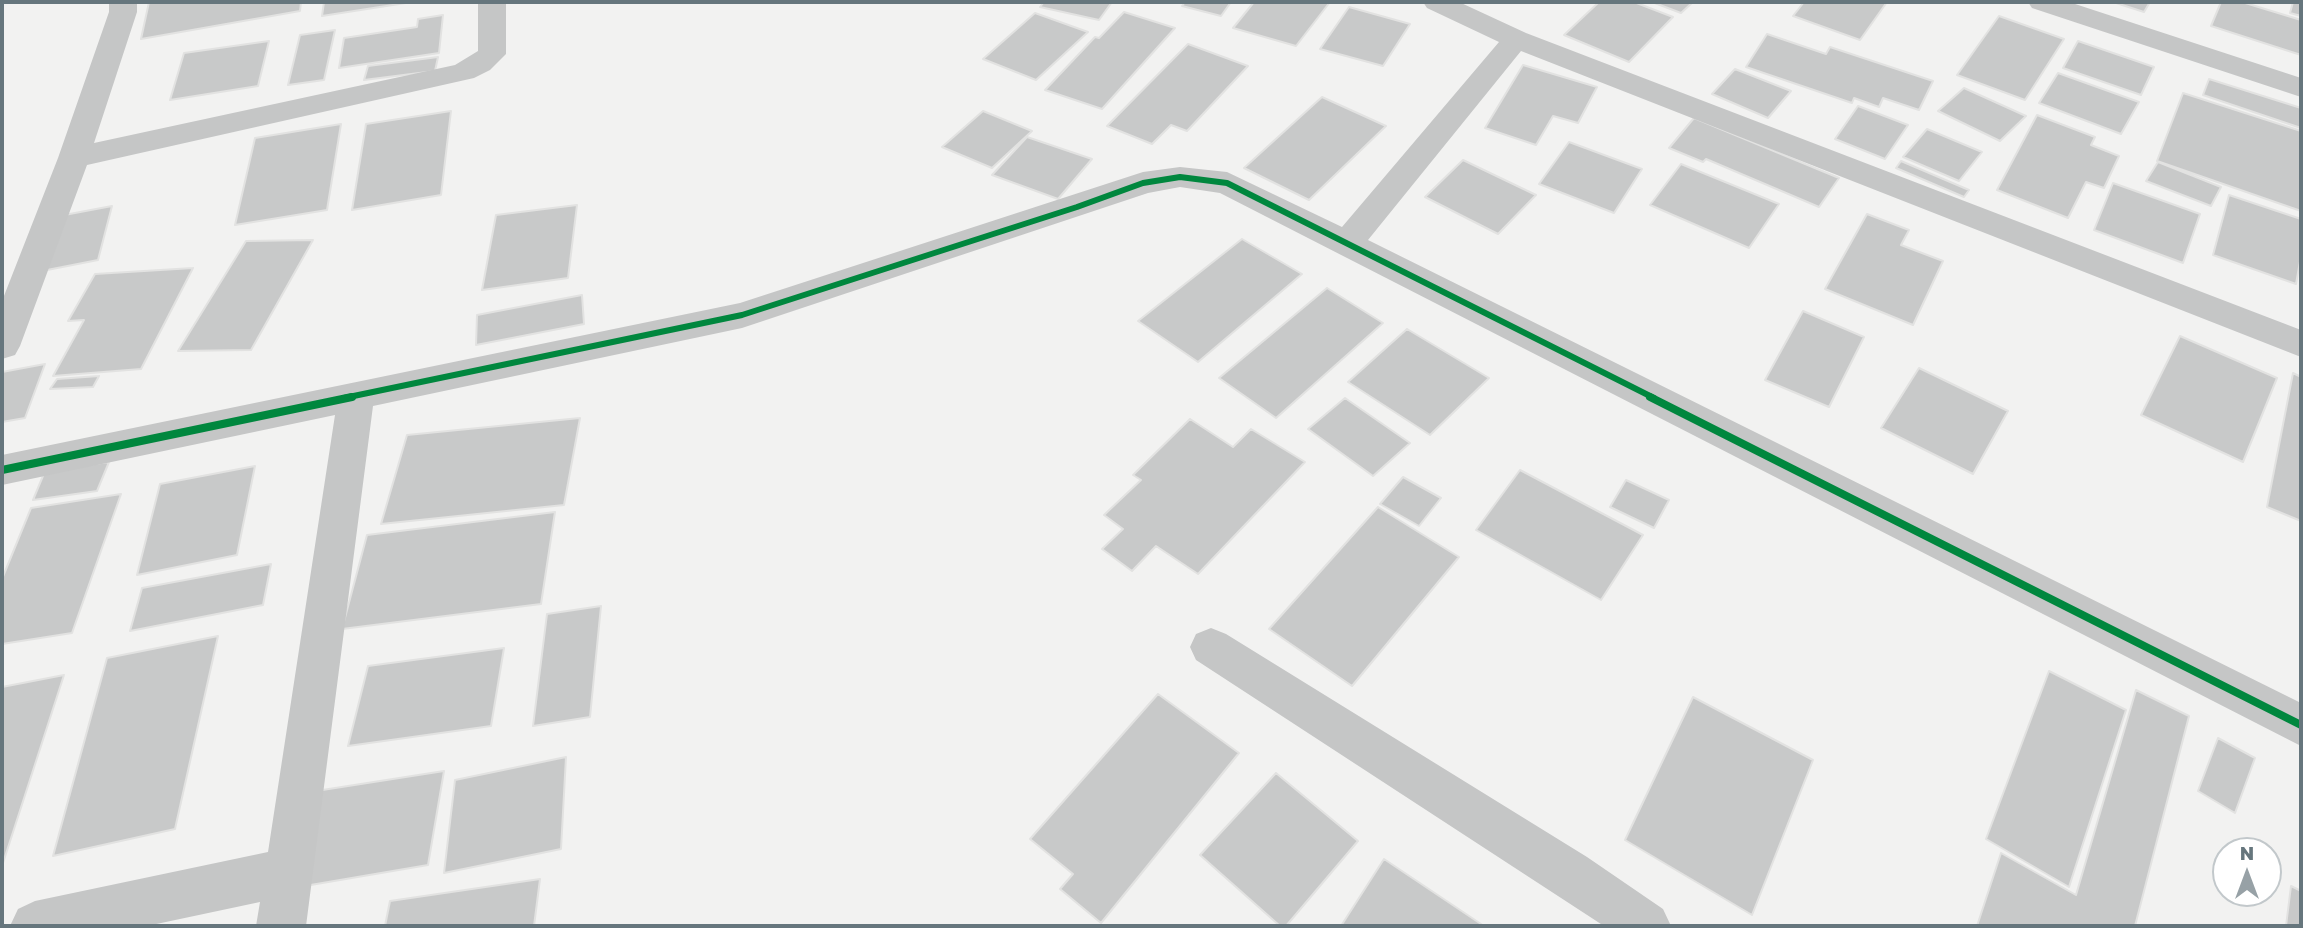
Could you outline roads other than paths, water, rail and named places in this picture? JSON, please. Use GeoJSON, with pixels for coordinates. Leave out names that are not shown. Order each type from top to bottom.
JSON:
{"type":"FeatureCollection","features":[{"type":"Feature","properties":{"kind":"street"},"geometry":{"type":"LineString","coordinates":[[2,346],[74,158],[124,12],[122,2]]}},
{"type":"Feature","properties":{"kind":"street"},"geometry":{"type":"LineString","coordinates":[[74,158],[464,72],[481,64],[492,54],[492,2]]}},
{"type":"Feature","properties":{"kind":"street"},"geometry":{"type":"LineString","coordinates":[[1437,2],[1516,39],[2301,344]]}},
{"type":"Feature","properties":{"kind":"street"},"geometry":{"type":"LineString","coordinates":[[2042,2],[2301,88]]}},
{"type":"Feature","properties":{"kind":"street"},"geometry":{"type":"LineString","coordinates":[[1347,243],[1516,39]]}},
{"type":"Feature","properties":{"kind":"street"},"geometry":{"type":"LineString","coordinates":[[2,470],[742,314],[1077,207],[1143,183],[1180,177],[1227,183],[2301,725]]}},
{"type":"Feature","properties":{"kind":"street"},"geometry":{"type":"LineString","coordinates":[[281,926],[356,397]]}},
{"type":"Feature","properties":{"kind":"street"},"geometry":{"type":"LineString","coordinates":[[1211,646],[1570,874],[1646,926]]}},
{"type":"Feature","properties":{"kind":"street"},"geometry":{"type":"LineString","coordinates":[[35,926],[287,872]]}}]}
